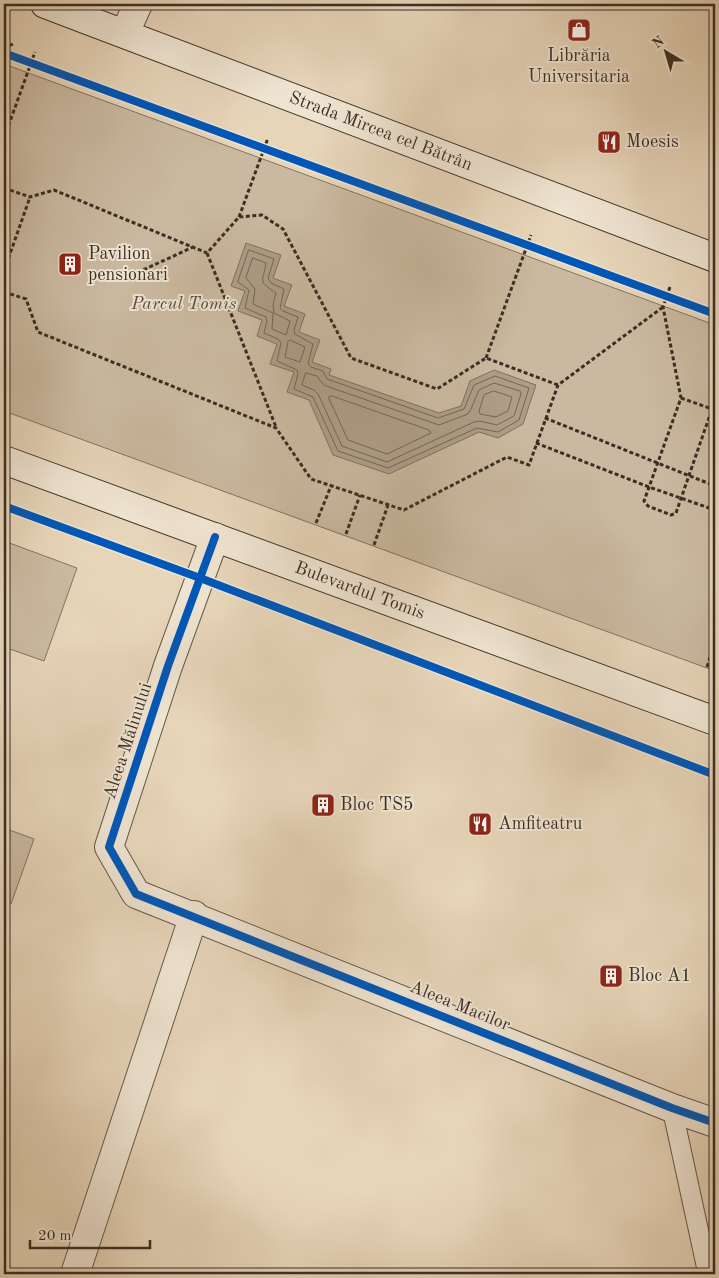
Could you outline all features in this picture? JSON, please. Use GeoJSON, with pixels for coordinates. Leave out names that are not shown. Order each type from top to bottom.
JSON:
{"type":"FeatureCollection","features":[{"type":"Feature","properties":{"kind":"main road","name":"Strada Mircea cel Bătrân"},"geometry":{"type":"LineString","coordinates":[[45,4],[715,258]]}},
{"type":"Feature","properties":{"kind":"main road"},"geometry":{"type":"LineString","coordinates":[[126,34],[138,4]]}},
{"type":"Feature","properties":{"kind":"main road","name":"Bulevardul Tomis"},"geometry":{"type":"LineString","coordinates":[[4,460],[715,721]]}},
{"type":"Feature","properties":{"kind":"main road","name":"Aleea Mălinului"},"geometry":{"type":"LineString","coordinates":[[194,915],[136,894],[109,846],[168,666],[215,537]]}},
{"type":"Feature","properties":{"kind":"main road"},"geometry":{"type":"LineString","coordinates":[[75,1274],[194,915]]}},
{"type":"Feature","properties":{"kind":"main road","name":"Aleea Macilor"},"geometry":{"type":"LineString","coordinates":[[194,915],[672,1108],[715,1123]]}},
{"type":"Feature","properties":{"kind":"lane"},"geometry":{"type":"LineString","coordinates":[[672,1108],[708,1274]]}},
{"type":"Feature","properties":{"kind":"path"},"geometry":{"type":"LineString","coordinates":[[4,48],[13,44]]}},
{"type":"Feature","properties":{"kind":"path"},"geometry":{"type":"LineString","coordinates":[[4,138],[35,52]]}},
{"type":"Feature","properties":{"kind":"path"},"geometry":{"type":"LineString","coordinates":[[4,53],[13,56]]}},
{"type":"Feature","properties":{"kind":"path"},"geometry":{"type":"LineString","coordinates":[[22,59],[41,66]]}},
{"type":"Feature","properties":{"kind":"path"},"geometry":{"type":"LineString","coordinates":[[207,253],[239,217],[268,138]]}},
{"type":"Feature","properties":{"kind":"path"},"geometry":{"type":"LineString","coordinates":[[255,144],[274,151]]}},
{"type":"Feature","properties":{"kind":"path"},"geometry":{"type":"LineString","coordinates":[[4,188],[30,197],[54,190],[207,253],[276,428],[311,479],[404,510],[507,457],[529,465],[558,384],[664,307],[671,298],[670,286]]}},
{"type":"Feature","properties":{"kind":"path"},"geometry":{"type":"LineString","coordinates":[[4,271],[30,197]]}},
{"type":"Feature","properties":{"kind":"path"},"geometry":{"type":"LineString","coordinates":[[239,217],[262,215],[283,229],[351,358],[437,389],[486,358],[531,235]]}},
{"type":"Feature","properties":{"kind":"path"},"geometry":{"type":"LineString","coordinates":[[518,242],[537,248]]}},
{"type":"Feature","properties":{"kind":"path"},"geometry":{"type":"LineString","coordinates":[[114,273],[128,277],[194,247]]}},
{"type":"Feature","properties":{"kind":"path"},"geometry":{"type":"LineString","coordinates":[[4,255],[9,257]]}},
{"type":"Feature","properties":{"kind":"path"},"geometry":{"type":"LineString","coordinates":[[4,292],[26,299],[38,332],[276,428]]}},
{"type":"Feature","properties":{"kind":"path"},"geometry":{"type":"LineString","coordinates":[[657,293],[671,298]]}},
{"type":"Feature","properties":{"kind":"path"},"geometry":{"type":"LineString","coordinates":[[664,307],[682,398],[644,501],[648,506],[671,515],[676,513],[682,499],[714,407],[682,398]]}},
{"type":"Feature","properties":{"kind":"path"},"geometry":{"type":"LineString","coordinates":[[486,358],[558,384]]}},
{"type":"Feature","properties":{"kind":"path"},"geometry":{"type":"LineString","coordinates":[[545,418],[715,486]]}},
{"type":"Feature","properties":{"kind":"path"},"geometry":{"type":"LineString","coordinates":[[536,444],[715,510]]}},
{"type":"Feature","properties":{"kind":"path"},"geometry":{"type":"LineString","coordinates":[[316,523],[331,486]]}},
{"type":"Feature","properties":{"kind":"path"},"geometry":{"type":"LineString","coordinates":[[346,534],[360,495]]}},
{"type":"Feature","properties":{"kind":"path"},"geometry":{"type":"LineString","coordinates":[[374,545],[388,505]]}},
{"type":"Feature","properties":{"kind":"path"},"geometry":{"type":"LineString","coordinates":[[707,667],[715,642]]}},
{"type":"Feature","properties":{"kind":"green space","name":"Parcul Tomis"},"geometry":{"type":"Polygon","coordinates":[[[4,64],[715,325],[715,671],[4,411],[4,64]]]}},
{"type":"Feature","properties":{"kind":"green space"},"geometry":{"type":"Polygon","coordinates":[[[4,541],[77,568],[44,661],[4,647],[4,541]]]}},
{"type":"Feature","properties":{"kind":"green space"},"geometry":{"type":"Polygon","coordinates":[[[4,828],[34,839],[11,904],[4,901],[4,828]]]}},
{"type":"Feature","properties":{"kind":"water"},"geometry":{"type":"Polygon","coordinates":[[[246,243],[281,255],[273,278],[292,285],[284,306],[305,314],[299,332],[320,340],[312,362],[331,369],[329,375],[439,413],[461,406],[470,381],[494,370],[536,385],[523,424],[498,438],[479,432],[389,474],[333,455],[309,400],[287,392],[294,372],[270,364],[277,344],[257,336],[262,320],[238,311],[245,291],[231,286],[246,243]]]}},
{"type":"Feature","properties":{"kind":"cycle path"},"geometry":{"type":"LineString","coordinates":[[4,53],[715,314]]}},
{"type":"Feature","properties":{"kind":"cycle path"},"geometry":{"type":"LineString","coordinates":[[4,506],[200,578],[715,775]]}},
{"type":"Feature","properties":{"kind":"cycle path"},"geometry":{"type":"LineString","coordinates":[[215,537],[168,666],[109,847],[136,894],[672,1108],[715,1123]]}},
{"type":"Feature","properties":{"kind":"place","name":"Librăria Universitaria"},"geometry":{"type":"Point","coordinates":[579,30]}},
{"type":"Feature","properties":{"kind":"place","name":"Moesis"},"geometry":{"type":"Point","coordinates":[609,142]}},
{"type":"Feature","properties":{"kind":"place","name":"Pavilion pensionari"},"geometry":{"type":"Point","coordinates":[70,264]}},
{"type":"Feature","properties":{"kind":"place","name":"Bloc TS5"},"geometry":{"type":"Point","coordinates":[323,805]}},
{"type":"Feature","properties":{"kind":"place","name":"Amfiteatru"},"geometry":{"type":"Point","coordinates":[480,824]}},
{"type":"Feature","properties":{"kind":"place","name":"Bloc A1"},"geometry":{"type":"Point","coordinates":[611,976]}}]}
